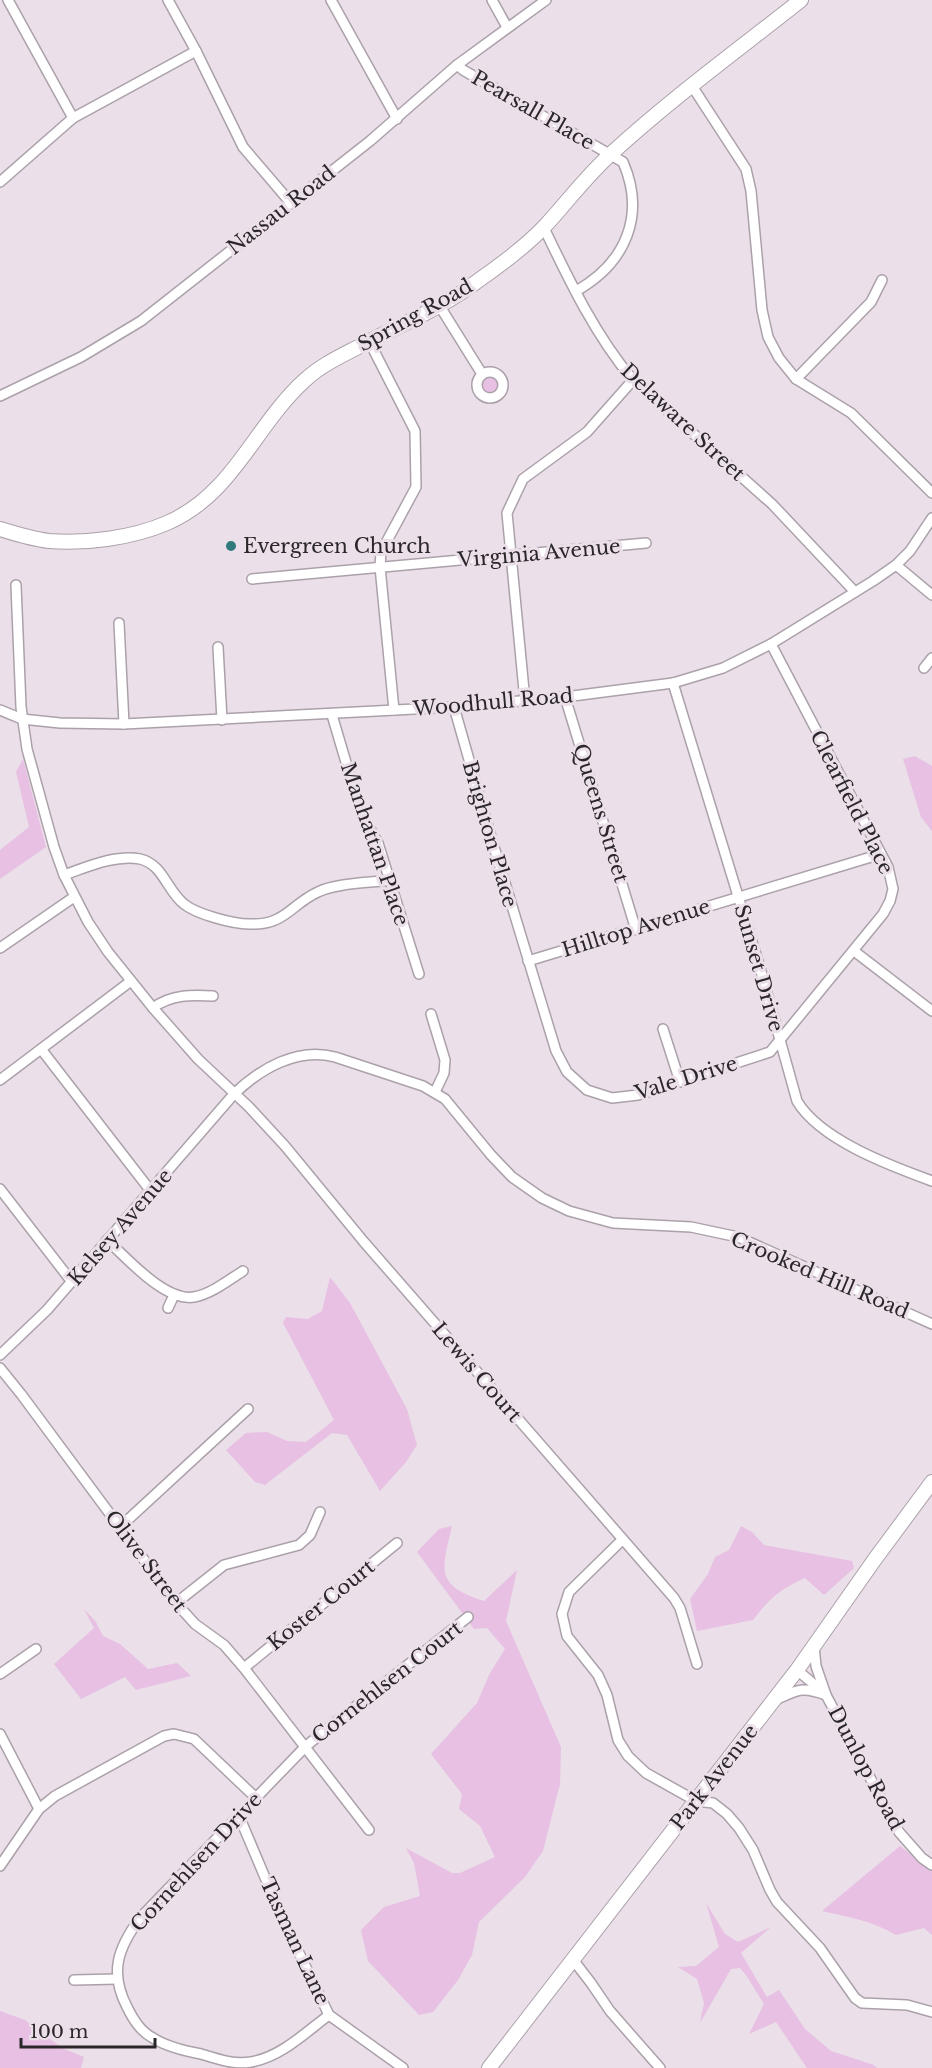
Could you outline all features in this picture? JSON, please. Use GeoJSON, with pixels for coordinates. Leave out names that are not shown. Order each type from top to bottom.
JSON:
{"type":"FeatureCollection","features":[{"type":"Feature","properties":{"kind":"main road","name":"Spring Road"},"geometry":{"type":"LineString","coordinates":[[0,529],[48,541],[71,541],[144,531],[189,512],[218,489],[236,469],[281,404],[306,379],[333,359],[439,305],[476,283],[544,228],[582,182],[610,154],[801,0]]}},
{"type":"Feature","properties":{"kind":"main road","name":"Park Avenue"},"geometry":{"type":"LineString","coordinates":[[489,2068],[797,1670],[932,1482]]}},
{"type":"Feature","properties":{"kind":"street"},"geometry":{"type":"LineString","coordinates":[[8,0],[73,118]]}},
{"type":"Feature","properties":{"kind":"street"},"geometry":{"type":"LineString","coordinates":[[168,0],[243,147],[290,202]]}},
{"type":"Feature","properties":{"kind":"street"},"geometry":{"type":"LineString","coordinates":[[331,0],[397,119]]}},
{"type":"Feature","properties":{"kind":"street"},"geometry":{"type":"LineString","coordinates":[[492,0],[507,27]]}},
{"type":"Feature","properties":{"kind":"street","name":"Nassau Road"},"geometry":{"type":"LineString","coordinates":[[0,396],[81,357],[141,321],[397,119],[457,65],[546,0]]}},
{"type":"Feature","properties":{"kind":"street"},"geometry":{"type":"LineString","coordinates":[[0,182],[73,118],[196,51]]}},
{"type":"Feature","properties":{"kind":"street","name":"Pearsall Place"},"geometry":{"type":"LineString","coordinates":[[457,65],[623,162],[629,175],[633,205],[627,238],[604,272],[576,291]]}},
{"type":"Feature","properties":{"kind":"street"},"geometry":{"type":"LineString","coordinates":[[692,86],[746,169],[762,310],[768,337],[779,358],[796,379],[851,413],[932,493]]}},
{"type":"Feature","properties":{"kind":"street","name":"Delaware Street"},"geometry":{"type":"LineString","coordinates":[[544,228],[602,339],[633,380],[772,504],[855,592]]}},
{"type":"Feature","properties":{"kind":"street"},"geometry":{"type":"LineString","coordinates":[[796,379],[871,302],[882,280]]}},
{"type":"Feature","properties":{"kind":"street"},"geometry":{"type":"LineString","coordinates":[[439,305],[482,374]]}},
{"type":"Feature","properties":{"kind":"street"},"geometry":{"type":"LineString","coordinates":[[369,341],[415,431],[416,487],[381,552],[380,567],[394,711]]}},
{"type":"Feature","properties":{"kind":"street"},"geometry":{"type":"LineString","coordinates":[[525,701],[507,513],[524,479],[587,432],[633,380]]}},
{"type":"Feature","properties":{"kind":"street","name":"Woodhull Road"},"geometry":{"type":"LineString","coordinates":[[0,710],[22,719],[60,723],[124,724],[454,707],[565,697],[673,683],[723,668],[771,644],[855,592],[896,565],[910,551],[932,518]]}},
{"type":"Feature","properties":{"kind":"street","name":"Virginia Avenue"},"geometry":{"type":"LineString","coordinates":[[252,579],[646,543]]}},
{"type":"Feature","properties":{"kind":"street"},"geometry":{"type":"LineString","coordinates":[[896,565],[932,595]]}},
{"type":"Feature","properties":{"kind":"street"},"geometry":{"type":"LineString","coordinates":[[16,585],[22,719],[27,749],[64,875],[88,922],[131,981],[198,1059],[234,1094]]}},
{"type":"Feature","properties":{"kind":"street"},"geometry":{"type":"LineString","coordinates":[[119,623],[124,724]]}},
{"type":"Feature","properties":{"kind":"street","name":"Clearfield Place"},"geometry":{"type":"LineString","coordinates":[[771,644],[881,854],[892,877],[893,889],[883,914],[780,1040]]}},
{"type":"Feature","properties":{"kind":"street"},"geometry":{"type":"LineString","coordinates":[[218,647],[222,720]]}},
{"type":"Feature","properties":{"kind":"street"},"geometry":{"type":"LineString","coordinates":[[924,668],[932,658]]}},
{"type":"Feature","properties":{"kind":"street","name":"Sunset Drive"},"geometry":{"type":"LineString","coordinates":[[673,683],[797,1101],[804,1113],[830,1133],[886,1164],[932,1181]]}},
{"type":"Feature","properties":{"kind":"street","name":"Queens Street"},"geometry":{"type":"LineString","coordinates":[[565,697],[636,930]]}},
{"type":"Feature","properties":{"kind":"street","name":"Brighton Place"},"geometry":{"type":"LineString","coordinates":[[454,707],[528,961]]}},
{"type":"Feature","properties":{"kind":"street","name":"Manhattan Place"},"geometry":{"type":"LineString","coordinates":[[332,715],[361,813],[378,843],[419,974]]}},
{"type":"Feature","properties":{"kind":"street","name":"Hilltop Avenue"},"geometry":{"type":"LineString","coordinates":[[528,961],[881,854]]}},
{"type":"Feature","properties":{"kind":"street"},"geometry":{"type":"LineString","coordinates":[[64,875],[117,859],[142,859],[155,866],[174,894],[184,904],[196,911],[247,924],[274,921],[320,890],[390,880]]}},
{"type":"Feature","properties":{"kind":"street"},"geometry":{"type":"LineString","coordinates":[[0,948],[74,897]]}},
{"type":"Feature","properties":{"kind":"street"},"geometry":{"type":"LineString","coordinates":[[854,951],[932,1011]]}},
{"type":"Feature","properties":{"kind":"street","name":"Vale Drive"},"geometry":{"type":"LineString","coordinates":[[528,961],[556,1051],[567,1072],[586,1090],[612,1098],[638,1095],[770,1052],[780,1040]]}},
{"type":"Feature","properties":{"kind":"street"},"geometry":{"type":"LineString","coordinates":[[0,1080],[131,981]]}},
{"type":"Feature","properties":{"kind":"street"},"geometry":{"type":"LineString","coordinates":[[153,1008],[160,1002],[177,996],[213,996]]}},
{"type":"Feature","properties":{"kind":"street"},"geometry":{"type":"LineString","coordinates":[[431,1014],[445,1060],[444,1073],[435,1092]]}},
{"type":"Feature","properties":{"kind":"street"},"geometry":{"type":"LineString","coordinates":[[663,1029],[680,1082]]}},
{"type":"Feature","properties":{"kind":"street"},"geometry":{"type":"LineString","coordinates":[[41,1049],[150,1190]]}},
{"type":"Feature","properties":{"kind":"street","name":"Crooked Hill Road"},"geometry":{"type":"LineString","coordinates":[[234,1094],[257,1075],[283,1061],[306,1053],[321,1053],[423,1086],[454,1107],[491,1155],[512,1177],[542,1198],[568,1211],[613,1223],[691,1227],[738,1237],[932,1324]]}},
{"type":"Feature","properties":{"kind":"street","name":"Kelsey Avenue"},"geometry":{"type":"LineString","coordinates":[[0,1355],[47,1310],[234,1094]]}},
{"type":"Feature","properties":{"kind":"street","name":"Lewis Court"},"geometry":{"type":"LineString","coordinates":[[234,1094],[285,1146],[364,1242],[674,1598],[680,1608],[697,1664]]}},
{"type":"Feature","properties":{"kind":"street"},"geometry":{"type":"LineString","coordinates":[[0,1189],[72,1282]]}},
{"type":"Feature","properties":{"kind":"street"},"geometry":{"type":"LineString","coordinates":[[107,1240],[152,1281],[174,1295],[194,1298],[213,1290],[243,1271]]}},
{"type":"Feature","properties":{"kind":"street"},"geometry":{"type":"LineString","coordinates":[[168,1308],[174,1295]]}},
{"type":"Feature","properties":{"kind":"street","name":"Olive Street"},"geometry":{"type":"LineString","coordinates":[[0,1368],[176,1603],[195,1624],[224,1645],[244,1668],[369,1830]]}},
{"type":"Feature","properties":{"kind":"street"},"geometry":{"type":"LineString","coordinates":[[120,1527],[248,1409]]}},
{"type":"Feature","properties":{"kind":"street"},"geometry":{"type":"LineString","coordinates":[[176,1603],[224,1565],[299,1545],[310,1535],[320,1512]]}},
{"type":"Feature","properties":{"kind":"street"},"geometry":{"type":"LineString","coordinates":[[622,1539],[569,1592],[562,1614],[567,1636],[598,1675],[607,1695],[618,1740],[628,1756],[646,1773],[696,1801],[713,1803],[727,1814],[753,1850],[777,1902],[820,1948],[855,1998],[862,2002],[907,2005],[932,2012]]}},
{"type":"Feature","properties":{"kind":"street","name":"Koster Court"},"geometry":{"type":"LineString","coordinates":[[244,1668],[397,1543]]}},
{"type":"Feature","properties":{"kind":"street","name":"Cornehlsen Court"},"geometry":{"type":"LineString","coordinates":[[306,1746],[468,1617]]}},
{"type":"Feature","properties":{"kind":"street","name":"Dunlop Road"},"geometry":{"type":"LineString","coordinates":[[814,1646],[817,1667],[826,1695],[899,1832],[922,1858],[932,1865]]}},
{"type":"Feature","properties":{"kind":"street"},"geometry":{"type":"LineString","coordinates":[[0,1674],[36,1649]]}},
{"type":"Feature","properties":{"kind":"street","name":"Dunlop Road"},"geometry":{"type":"LineString","coordinates":[[797,1670],[826,1695]]}},
{"type":"Feature","properties":{"kind":"street","name":"Dunlop Road"},"geometry":{"type":"LineString","coordinates":[[773,1701],[798,1690],[808,1689],[826,1695]]}},
{"type":"Feature","properties":{"kind":"street"},"geometry":{"type":"LineString","coordinates":[[0,1734],[39,1809]]}},
{"type":"Feature","properties":{"kind":"street"},"geometry":{"type":"LineString","coordinates":[[0,1866],[39,1809],[80,1780],[154,1739],[174,1734],[185,1736],[199,1743],[255,1797]]}},
{"type":"Feature","properties":{"kind":"street","name":"Cornehlsen Drive"},"geometry":{"type":"LineString","coordinates":[[306,1746],[140,1918],[126,1938],[118,1957],[117,1979],[122,1998],[135,2023],[152,2038],[181,2049],[232,2062],[251,2062],[271,2055],[289,2045],[329,2015]]}},
{"type":"Feature","properties":{"kind":"street","name":"Tasman Lane"},"geometry":{"type":"LineString","coordinates":[[239,1816],[284,1920],[329,2015],[403,2068]]}},
{"type":"Feature","properties":{"kind":"street"},"geometry":{"type":"LineString","coordinates":[[574,1961],[610,2011],[660,2068]]}},
{"type":"Feature","properties":{"kind":"street"},"geometry":{"type":"LineString","coordinates":[[74,1980],[117,1979]]}},
{"type":"Feature","properties":{"kind":"shaded area"},"geometry":{"type":"Polygon","coordinates":[[[490,375],[497,378],[500,385],[497,392],[490,395],[483,392],[480,385],[483,378],[490,375]]]}},
{"type":"Feature","properties":{"kind":"shaded area"},"geometry":{"type":"Polygon","coordinates":[[[915,756],[932,766],[932,831],[921,817],[903,759],[915,756]]]}},
{"type":"Feature","properties":{"kind":"shaded area"},"geometry":{"type":"Polygon","coordinates":[[[23,759],[46,847],[0,879],[0,850],[29,827],[16,772],[23,759]]]}},
{"type":"Feature","properties":{"kind":"shaded area"},"geometry":{"type":"Polygon","coordinates":[[[330,1277],[350,1303],[407,1409],[417,1445],[406,1462],[380,1491],[347,1435],[332,1433],[265,1485],[255,1482],[226,1450],[246,1433],[267,1432],[287,1441],[306,1442],[334,1420],[283,1323],[286,1317],[308,1319],[322,1311],[330,1277]]]}},
{"type":"Feature","properties":{"kind":"shaded area"},"geometry":{"type":"Polygon","coordinates":[[[452,1526],[446,1554],[445,1574],[456,1589],[484,1601],[517,1570],[506,1621],[561,1747],[560,1784],[543,1851],[525,1877],[479,1922],[472,1955],[458,1980],[433,2012],[419,2015],[368,1961],[361,1930],[384,1907],[420,1896],[414,1863],[406,1848],[452,1873],[460,1873],[495,1857],[480,1826],[459,1809],[462,1794],[431,1754],[477,1703],[490,1673],[505,1649],[487,1628],[474,1629],[417,1552],[439,1529],[452,1526]]]}},
{"type":"Feature","properties":{"kind":"shaded area"},"geometry":{"type":"Polygon","coordinates":[[[741,1526],[752,1532],[764,1545],[852,1561],[854,1568],[824,1595],[805,1578],[776,1595],[753,1620],[697,1631],[690,1599],[708,1574],[715,1557],[729,1550],[741,1526]]]}},
{"type":"Feature","properties":{"kind":"shaded area"},"geometry":{"type":"Polygon","coordinates":[[[84,1609],[96,1622],[103,1636],[120,1644],[148,1669],[177,1663],[191,1676],[136,1690],[125,1677],[81,1699],[54,1664],[94,1628],[84,1609]]]}},
{"type":"Feature","properties":{"kind":"shaded area"},"geometry":{"type":"Polygon","coordinates":[[[900,1846],[932,1870],[932,1935],[924,1928],[896,1935],[869,1923],[822,1911],[900,1846]]]}},
{"type":"Feature","properties":{"kind":"shaded area"},"geometry":{"type":"Polygon","coordinates":[[[706,1903],[725,1934],[738,1942],[771,1927],[741,1953],[767,1997],[779,1990],[805,2029],[831,2051],[877,2068],[807,2068],[776,2022],[749,2034],[764,2004],[740,1968],[731,1969],[700,2023],[704,2003],[697,1979],[678,1967],[696,1966],[719,1947],[706,1903]]]}},
{"type":"Feature","properties":{"kind":"shaded area"},"geometry":{"type":"Polygon","coordinates":[[[0,2011],[25,2020],[62,2048],[84,2057],[81,2068],[0,2068],[0,2011]]]}},
{"type":"Feature","properties":{"kind":"place","name":"Evergreen Church"},"geometry":{"type":"Point","coordinates":[231,546]}}]}
